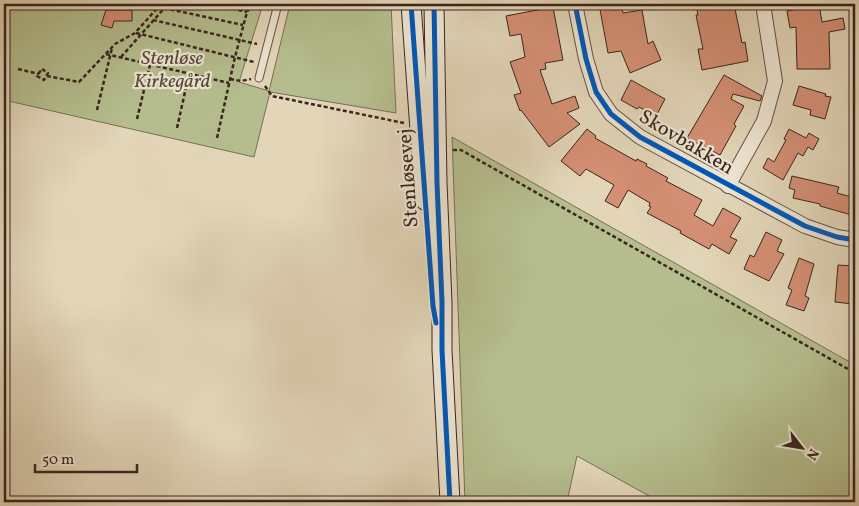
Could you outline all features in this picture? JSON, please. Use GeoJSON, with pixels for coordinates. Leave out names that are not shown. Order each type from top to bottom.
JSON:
{"type":"FeatureCollection","features":[{"type":"Feature","properties":{"kind":"street","name":"Stenløsevej"},"geometry":{"type":"LineString","coordinates":[[411,4],[433,306],[442,350]]}},
{"type":"Feature","properties":{"kind":"street","name":"Stenløsevej"},"geometry":{"type":"LineString","coordinates":[[434,4],[442,350],[450,502]]}},
{"type":"Feature","properties":{"kind":"street","name":"Skovbakken"},"geometry":{"type":"LineString","coordinates":[[576,4],[586,59],[596,92],[611,114],[640,137],[805,226],[837,237],[855,240]]}},
{"type":"Feature","properties":{"kind":"street"},"geometry":{"type":"LineString","coordinates":[[728,186],[764,121],[775,81],[763,4]]}},
{"type":"Feature","properties":{"kind":"lane"},"geometry":{"type":"LineString","coordinates":[[259,78],[278,4]]}},
{"type":"Feature","properties":{"kind":"path"},"geometry":{"type":"LineString","coordinates":[[18,69],[39,74],[37,76],[44,80],[47,76],[79,82],[108,55],[112,48],[135,33],[161,4]]}},
{"type":"Feature","properties":{"kind":"path"},"geometry":{"type":"LineString","coordinates":[[121,58],[168,4]]}},
{"type":"Feature","properties":{"kind":"path"},"geometry":{"type":"LineString","coordinates":[[213,4],[247,12]]}},
{"type":"Feature","properties":{"kind":"path"},"geometry":{"type":"LineString","coordinates":[[237,9],[239,4]]}},
{"type":"Feature","properties":{"kind":"path"},"geometry":{"type":"LineString","coordinates":[[217,138],[235,57],[247,12],[251,4]]}},
{"type":"Feature","properties":{"kind":"path"},"geometry":{"type":"LineString","coordinates":[[164,8],[244,25]]}},
{"type":"Feature","properties":{"kind":"path"},"geometry":{"type":"LineString","coordinates":[[153,20],[267,46]]}},
{"type":"Feature","properties":{"kind":"path"},"geometry":{"type":"LineString","coordinates":[[135,33],[263,64]]}},
{"type":"Feature","properties":{"kind":"path"},"geometry":{"type":"LineString","coordinates":[[108,55],[189,74],[230,81],[259,78],[272,96],[405,124]]}},
{"type":"Feature","properties":{"kind":"path"},"geometry":{"type":"LineString","coordinates":[[97,110],[108,55]]}},
{"type":"Feature","properties":{"kind":"path"},"geometry":{"type":"LineString","coordinates":[[137,119],[150,65]]}},
{"type":"Feature","properties":{"kind":"path"},"geometry":{"type":"LineString","coordinates":[[177,128],[189,74]]}},
{"type":"Feature","properties":{"kind":"path"},"geometry":{"type":"LineString","coordinates":[[452,150],[461,150],[855,373]]}},
{"type":"Feature","properties":{"kind":"green space","name":"Stenløse Kirkegård"},"geometry":{"type":"Polygon","coordinates":[[[4,4],[263,4],[239,82],[269,91],[290,4],[391,4],[396,113],[270,92],[254,157],[4,100],[4,4]]]}},
{"type":"Feature","properties":{"kind":"green space"},"geometry":{"type":"Polygon","coordinates":[[[452,137],[855,365],[855,502],[660,502],[577,456],[567,502],[465,502],[452,137]]]}},
{"type":"Feature","properties":{"kind":"building"},"geometry":{"type":"Polygon","coordinates":[[[599,4],[612,4],[614,10],[622,9],[623,13],[642,10],[648,44],[653,41],[661,60],[630,73],[621,51],[608,53],[599,4]]]}},
{"type":"Feature","properties":{"kind":"building"},"geometry":{"type":"Polygon","coordinates":[[[714,4],[734,4],[742,43],[745,42],[748,61],[702,70],[698,49],[703,49],[696,15],[698,15],[697,10],[715,6],[714,4]]]}},
{"type":"Feature","properties":{"kind":"building"},"geometry":{"type":"Polygon","coordinates":[[[802,4],[819,4],[822,22],[843,18],[845,29],[829,32],[830,69],[797,69],[796,27],[790,28],[787,11],[803,8],[802,4]]]}},
{"type":"Feature","properties":{"kind":"building"},"geometry":{"type":"Polygon","coordinates":[[[553,7],[563,60],[545,63],[546,69],[540,70],[552,104],[575,96],[579,108],[567,113],[580,124],[549,147],[520,111],[514,95],[521,93],[510,62],[525,57],[521,34],[510,36],[506,16],[553,7]]]}},
{"type":"Feature","properties":{"kind":"building"},"geometry":{"type":"Polygon","coordinates":[[[106,10],[132,10],[132,21],[114,21],[112,28],[101,25],[106,10]]]}},
{"type":"Feature","properties":{"kind":"building"},"geometry":{"type":"Polygon","coordinates":[[[724,75],[762,96],[760,101],[733,94],[731,99],[744,106],[734,124],[736,126],[720,155],[687,138],[724,75]]]}},
{"type":"Feature","properties":{"kind":"building"},"geometry":{"type":"Polygon","coordinates":[[[631,80],[665,99],[656,116],[639,107],[637,109],[621,100],[631,80]]]}},
{"type":"Feature","properties":{"kind":"building"},"geometry":{"type":"Polygon","coordinates":[[[799,86],[831,97],[825,119],[810,115],[811,110],[793,105],[799,86]]]}},
{"type":"Feature","properties":{"kind":"building"},"geometry":{"type":"Polygon","coordinates":[[[587,129],[596,136],[595,138],[636,161],[637,159],[647,164],[646,166],[668,178],[666,181],[702,200],[694,215],[713,226],[723,208],[741,218],[730,237],[737,240],[729,254],[712,244],[709,249],[680,233],[681,231],[647,213],[651,207],[649,206],[650,203],[628,190],[618,208],[605,201],[614,185],[586,169],[580,176],[561,161],[587,129]]]}},
{"type":"Feature","properties":{"kind":"building"},"geometry":{"type":"Polygon","coordinates":[[[789,129],[806,138],[809,133],[819,139],[813,150],[808,147],[803,156],[798,153],[783,180],[763,168],[768,158],[774,162],[786,140],[784,139],[789,129]]]}},
{"type":"Feature","properties":{"kind":"building"},"geometry":{"type":"Polygon","coordinates":[[[792,176],[839,187],[837,193],[855,198],[855,216],[820,206],[820,204],[793,198],[795,190],[789,188],[792,176]]]}},
{"type":"Feature","properties":{"kind":"building"},"geometry":{"type":"Polygon","coordinates":[[[766,232],[782,240],[777,251],[784,254],[769,281],[744,269],[750,255],[754,257],[766,232]]]}},
{"type":"Feature","properties":{"kind":"building"},"geometry":{"type":"Polygon","coordinates":[[[799,258],[814,264],[805,296],[809,298],[804,311],[786,305],[792,290],[788,288],[799,258]]]}},
{"type":"Feature","properties":{"kind":"building"},"geometry":{"type":"Polygon","coordinates":[[[838,265],[855,266],[853,304],[835,302],[838,265]]]}},
{"type":"Feature","properties":{"kind":"cycle path"},"geometry":{"type":"LineString","coordinates":[[411,4],[433,306],[436,323]]}},
{"type":"Feature","properties":{"kind":"cycle path"},"geometry":{"type":"LineString","coordinates":[[434,4],[442,350],[450,502]]}},
{"type":"Feature","properties":{"kind":"cycle path"},"geometry":{"type":"LineString","coordinates":[[575,4],[586,59],[596,92],[611,114],[640,137],[805,226],[837,237],[855,240]]}}]}
